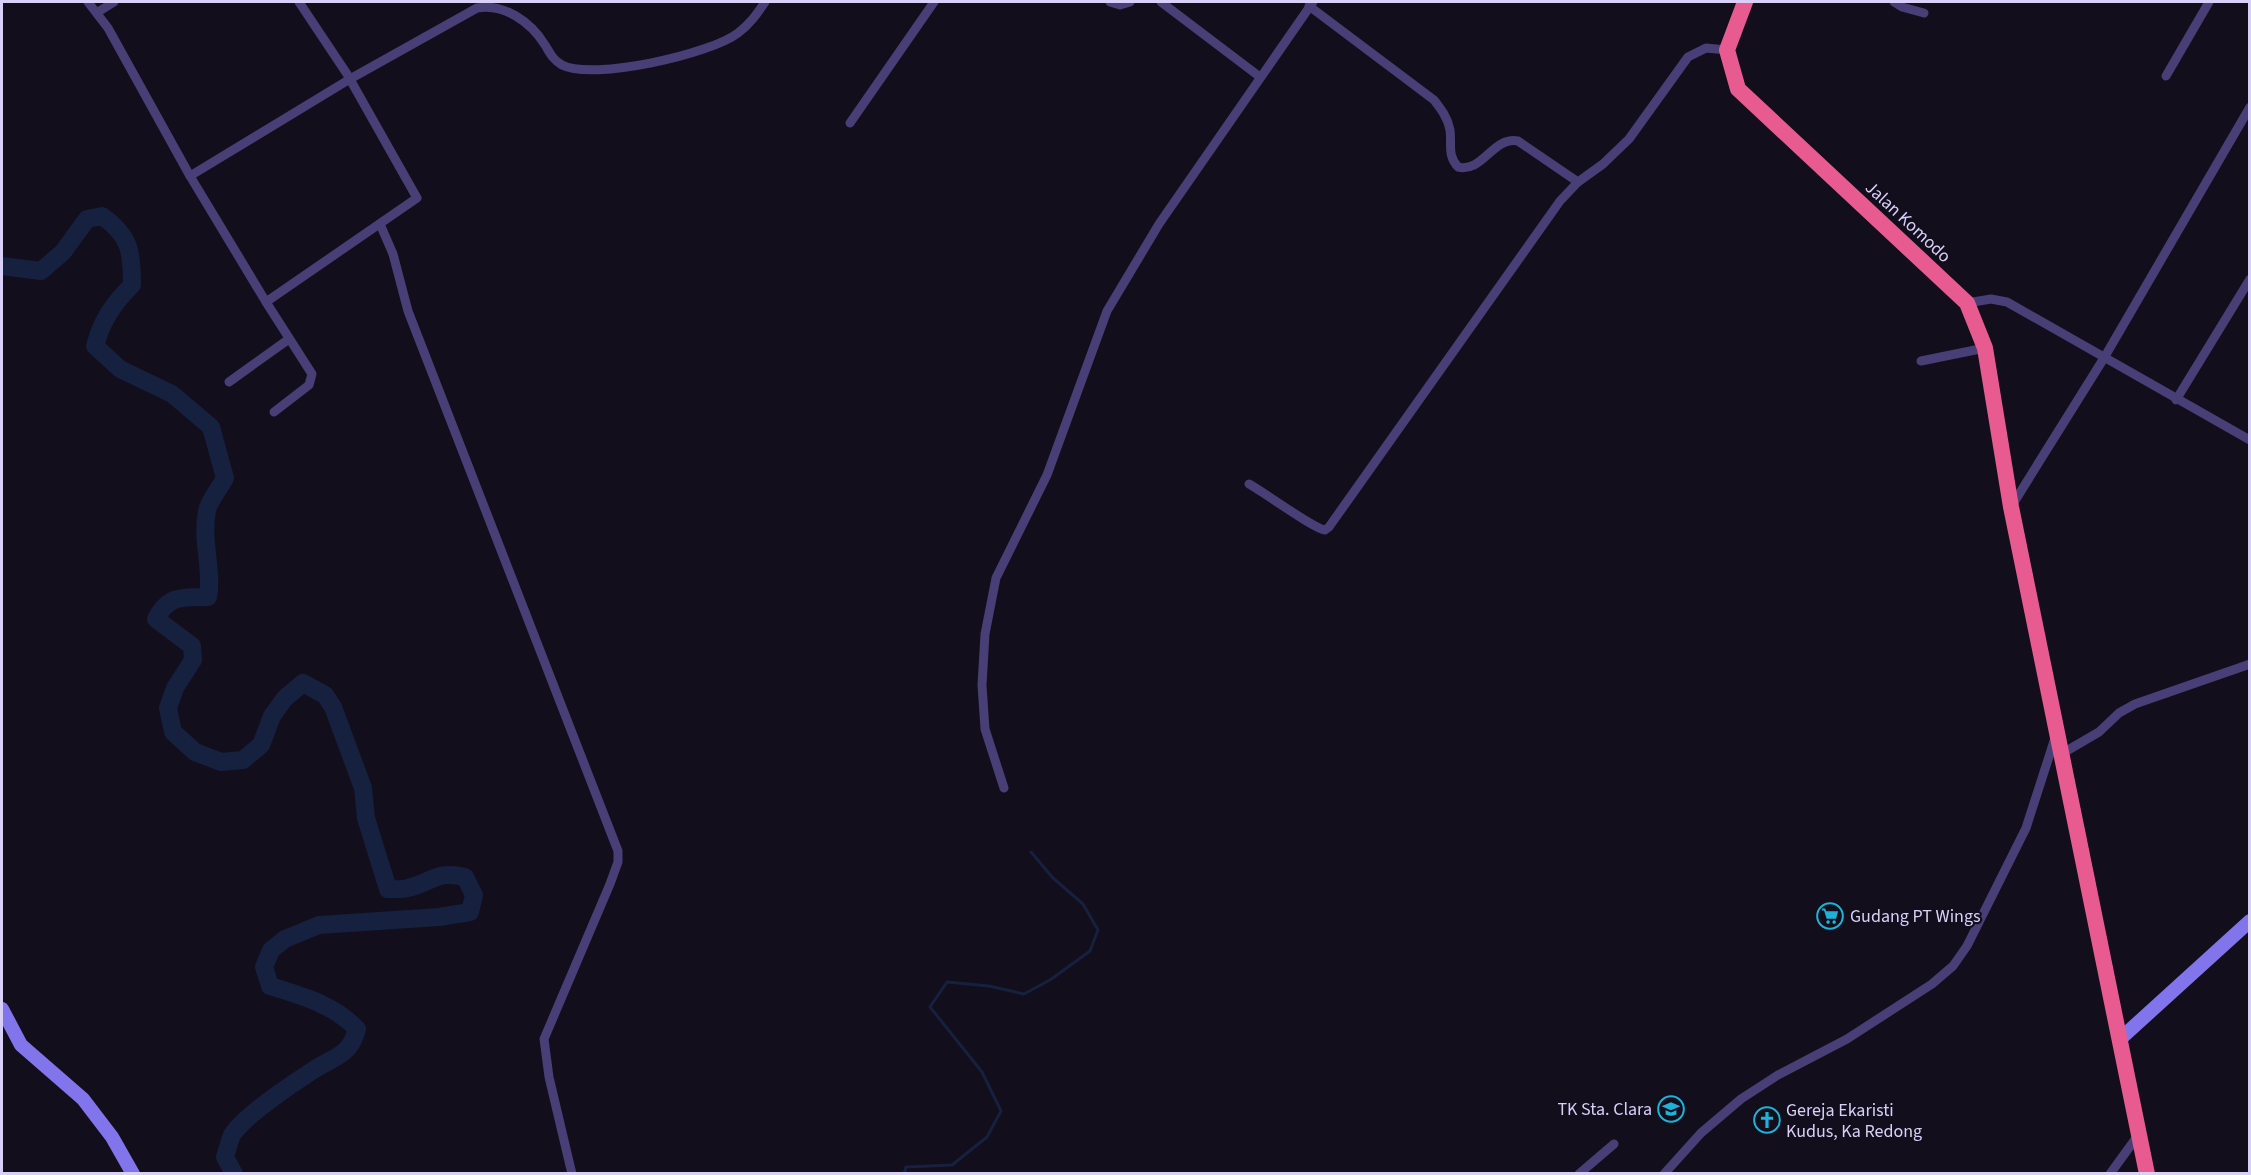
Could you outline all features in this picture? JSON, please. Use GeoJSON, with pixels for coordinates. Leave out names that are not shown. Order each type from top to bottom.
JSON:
{"type":"FeatureCollection","features":[{"type":"Feature","properties":{"kind":"highway"},"geometry":{"type":"LineString","coordinates":[[1727,50],[1745,2]]}},
{"type":"Feature","properties":{"kind":"highway","name":"Jalan Komodo"},"geometry":{"type":"LineString","coordinates":[[1727,50],[1738,88],[1967,303],[1985,348],[2012,507],[2147,1173]]}},
{"type":"Feature","properties":{"kind":"street"},"geometry":{"type":"LineString","coordinates":[[88,2],[98,12],[190,176],[309,368],[312,380],[274,412]]}},
{"type":"Feature","properties":{"kind":"street"},"geometry":{"type":"LineString","coordinates":[[98,12],[114,2]]}},
{"type":"Feature","properties":{"kind":"street"},"geometry":{"type":"LineString","coordinates":[[190,176],[350,80],[484,7],[490,6],[513,14],[534,28],[551,57],[565,67],[575,69],[616,68],[669,61],[725,41],[755,18],[765,2]]}},
{"type":"Feature","properties":{"kind":"street"},"geometry":{"type":"LineString","coordinates":[[850,123],[934,2]]}},
{"type":"Feature","properties":{"kind":"street"},"geometry":{"type":"LineString","coordinates":[[1110,2],[1120,5],[1130,2]]}},
{"type":"Feature","properties":{"kind":"street"},"geometry":{"type":"LineString","coordinates":[[1161,2],[1260,77]]}},
{"type":"Feature","properties":{"kind":"street"},"geometry":{"type":"LineString","coordinates":[[1894,2],[1902,7],[1924,13]]}},
{"type":"Feature","properties":{"kind":"street"},"geometry":{"type":"LineString","coordinates":[[2166,76],[2209,2]]}},
{"type":"Feature","properties":{"kind":"street"},"geometry":{"type":"LineString","coordinates":[[267,302],[415,201],[417,195],[304,3]]}},
{"type":"Feature","properties":{"kind":"street"},"geometry":{"type":"LineString","coordinates":[[1004,788],[985,729],[982,686],[985,634],[996,578],[1047,475],[1107,311],[1159,224],[1311,4],[1434,100],[1443,111],[1449,127],[1450,157],[1458,167],[1473,166],[1501,143],[1512,140],[1518,141],[1578,182]]}},
{"type":"Feature","properties":{"kind":"street"},"geometry":{"type":"LineString","coordinates":[[1250,484],[1283,503],[1313,526],[1325,530],[1329,527],[1560,201],[1578,182],[1603,164],[1629,139],[1688,57],[1706,48],[1727,50]]}},
{"type":"Feature","properties":{"kind":"street"},"geometry":{"type":"LineString","coordinates":[[2012,507],[2104,358],[2250,107]]}},
{"type":"Feature","properties":{"kind":"street"},"geometry":{"type":"LineString","coordinates":[[380,224],[393,254],[408,311],[618,851],[618,862],[610,884],[544,1039],[549,1077],[572,1173]]}},
{"type":"Feature","properties":{"kind":"street"},"geometry":{"type":"LineString","coordinates":[[2176,400],[2250,279]]}},
{"type":"Feature","properties":{"kind":"street"},"geometry":{"type":"LineString","coordinates":[[1967,303],[1990,299],[2007,302],[2250,440]]}},
{"type":"Feature","properties":{"kind":"street"},"geometry":{"type":"LineString","coordinates":[[229,381],[289,339]]}},
{"type":"Feature","properties":{"kind":"street"},"geometry":{"type":"LineString","coordinates":[[1921,361],[1985,348]]}},
{"type":"Feature","properties":{"kind":"street"},"geometry":{"type":"LineString","coordinates":[[2063,753],[2099,732],[2119,713],[2135,704],[2250,664]]}},
{"type":"Feature","properties":{"kind":"street"},"geometry":{"type":"LineString","coordinates":[[1664,1173],[1701,1133],[1740,1099],[1778,1075],[1847,1039],[1932,984],[1953,966],[1967,946],[2026,828],[2057,731]]}},
{"type":"Feature","properties":{"kind":"street"},"geometry":{"type":"LineString","coordinates":[[2119,1040],[2250,921]]}},
{"type":"Feature","properties":{"kind":"street"},"geometry":{"type":"LineString","coordinates":[[2,1009],[21,1046],[83,1099],[112,1137],[134,1173]]}},
{"type":"Feature","properties":{"kind":"street"},"geometry":{"type":"LineString","coordinates":[[2110,1173],[2139,1134]]}},
{"type":"Feature","properties":{"kind":"street"},"geometry":{"type":"LineString","coordinates":[[1579,1173],[1614,1144]]}},
{"type":"Feature","properties":{"kind":"waterway"},"geometry":{"type":"LineString","coordinates":[[2,266],[41,271],[63,252],[87,219],[102,216],[118,230],[128,245],[132,285],[109,313],[95,346],[120,369],[172,394],[211,427],[225,478],[212,498],[207,511],[205,533],[209,576],[208,597],[171,601],[156,619],[192,646],[193,660],[175,688],[168,708],[173,732],[195,752],[221,762],[243,760],[261,745],[272,716],[285,698],[303,683],[325,695],[333,707],[363,788],[366,818],[388,889],[406,889],[441,876],[455,875],[465,877],[474,895],[470,912],[439,917],[319,925],[285,939],[271,950],[264,967],[270,986],[327,1007],[348,1020],[357,1029],[345,1051],[281,1092],[246,1119],[232,1135],[225,1157],[234,1174]]}},
{"type":"Feature","properties":{"kind":"waterway"},"geometry":{"type":"LineString","coordinates":[[904,1174],[906,1167],[952,1165],[987,1137],[1001,1111],[982,1072],[930,1007],[947,982],[989,986],[1024,994],[1050,980],[1090,951],[1098,930],[1083,904],[1053,878],[1031,852]]}},
{"type":"Feature","properties":{"kind":"place","name":"Gudang PT Wings"},"geometry":{"type":"Point","coordinates":[1830,916]}},
{"type":"Feature","properties":{"kind":"place","name":"TK Sta. Clara"},"geometry":{"type":"Point","coordinates":[1671,1109]}},
{"type":"Feature","properties":{"kind":"place","name":"Gereja Ekaristi Kudus, Ka Redong"},"geometry":{"type":"Point","coordinates":[1767,1120]}}]}
